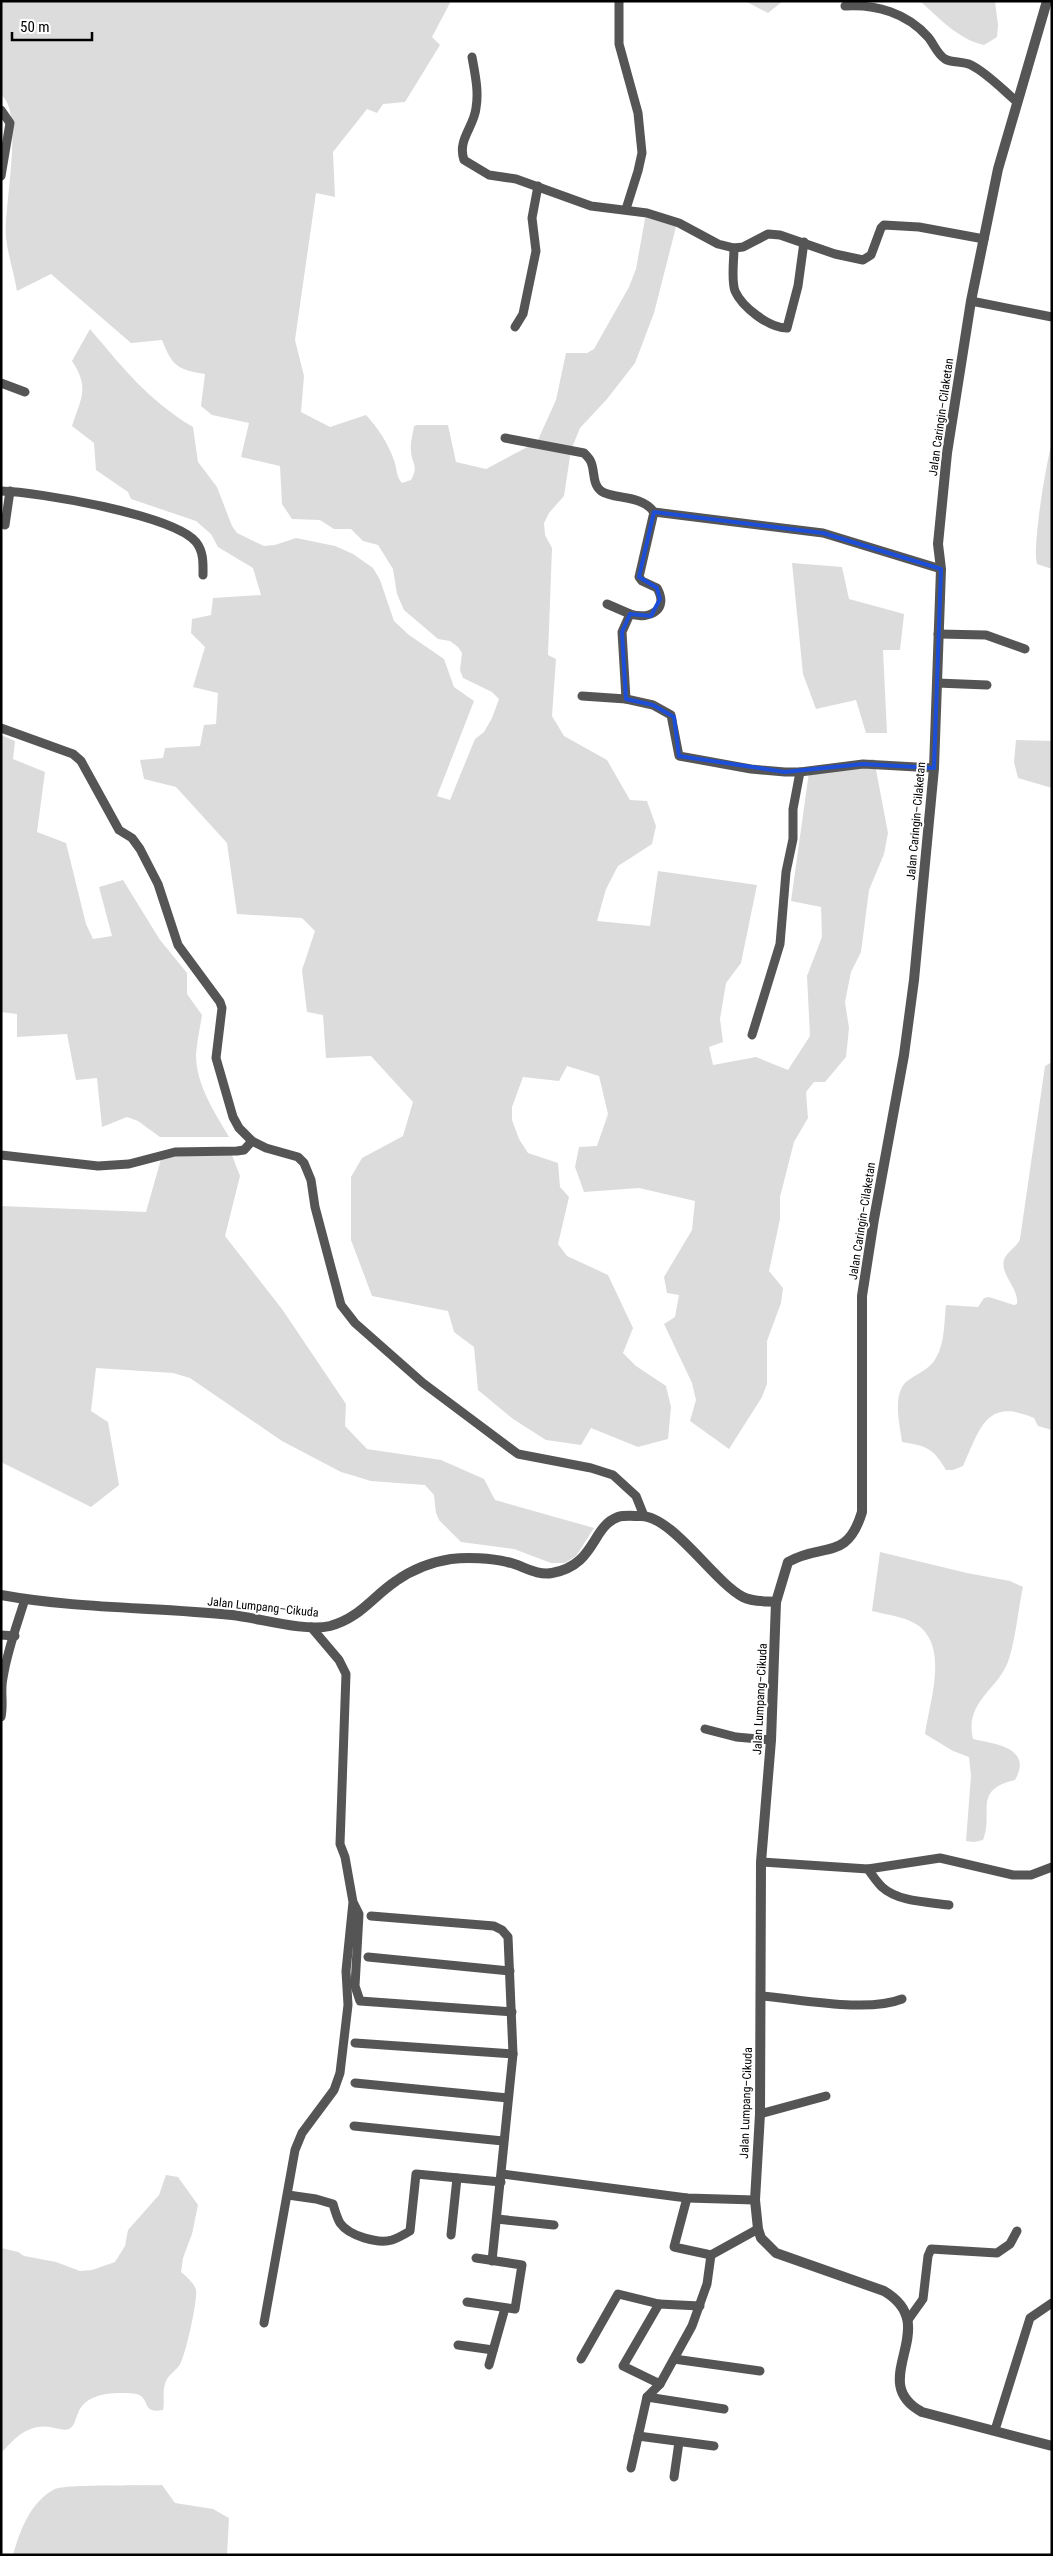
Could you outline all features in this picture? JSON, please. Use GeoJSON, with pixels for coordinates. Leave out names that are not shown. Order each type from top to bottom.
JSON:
{"type":"FeatureCollection","features":[{"type":"Feature","properties":{"kind":"street"},"geometry":{"type":"LineString","coordinates":[[619,1],[619,44],[638,113],[642,153],[626,209]]}},
{"type":"Feature","properties":{"kind":"street","name":"Jalan Caringin–Cilaketan"},"geometry":{"type":"LineString","coordinates":[[776,1602],[788,1562],[798,1556],[846,1544],[858,1527],[862,1512],[862,1296],[904,1056],[929,834],[934,768],[941,569],[938,544],[947,453],[970,301],[998,169],[1016,101],[1047,1]]}},
{"type":"Feature","properties":{"kind":"street"},"geometry":{"type":"LineString","coordinates":[[845,6],[866,4],[897,14],[916,24],[946,60],[970,64],[1016,101]]}},
{"type":"Feature","properties":{"kind":"street"},"geometry":{"type":"LineString","coordinates":[[472,57],[477,92],[476,110],[464,138],[462,153],[464,160],[489,175],[516,179],[591,206],[626,209],[679,223],[718,244],[734,248],[743,246],[768,234],[780,235],[835,254],[863,260],[871,255],[881,228],[884,225],[920,227],[984,239]]}},
{"type":"Feature","properties":{"kind":"street"},"geometry":{"type":"LineString","coordinates":[[1,110],[10,122],[1,176]]}},
{"type":"Feature","properties":{"kind":"street"},"geometry":{"type":"LineString","coordinates":[[515,326],[523,314],[536,252],[532,218],[538,186]]}},
{"type":"Feature","properties":{"kind":"street"},"geometry":{"type":"LineString","coordinates":[[734,248],[734,289],[742,302],[778,328],[787,328],[798,286],[804,242]]}},
{"type":"Feature","properties":{"kind":"street"},"geometry":{"type":"LineString","coordinates":[[970,301],[1052,317]]}},
{"type":"Feature","properties":{"kind":"street"},"geometry":{"type":"LineString","coordinates":[[1,383],[25,392]]}},
{"type":"Feature","properties":{"kind":"street"},"geometry":{"type":"LineString","coordinates":[[505,438],[584,452],[592,461],[594,479],[599,489],[607,494],[626,496],[651,508],[654,512],[823,533],[941,569]]}},
{"type":"Feature","properties":{"kind":"street"},"geometry":{"type":"LineString","coordinates":[[5,525],[6,491],[73,501],[141,516],[172,526],[195,541],[204,562],[203,575]]}},
{"type":"Feature","properties":{"kind":"street"},"geometry":{"type":"LineString","coordinates":[[607,604],[643,618],[651,616],[657,609],[660,599],[657,588],[642,582],[639,577],[654,512]]}},
{"type":"Feature","properties":{"kind":"street"},"geometry":{"type":"LineString","coordinates":[[626,699],[622,632],[630,614]]}},
{"type":"Feature","properties":{"kind":"street"},"geometry":{"type":"LineString","coordinates":[[938,634],[986,635],[1025,649]]}},
{"type":"Feature","properties":{"kind":"street"},"geometry":{"type":"LineString","coordinates":[[936,683],[987,685]]}},
{"type":"Feature","properties":{"kind":"street"},"geometry":{"type":"LineString","coordinates":[[582,696],[626,699],[653,705],[672,716],[679,756],[750,769],[800,772],[863,764],[934,768]]}},
{"type":"Feature","properties":{"kind":"street"},"geometry":{"type":"LineString","coordinates":[[1,728],[73,754],[81,761],[119,830],[132,838],[140,850],[158,884],[178,945],[220,1002],[222,1008],[216,1058],[217,1068],[233,1117],[239,1128],[252,1141],[266,1148],[298,1157],[304,1163],[311,1180],[315,1207],[341,1305],[356,1323],[423,1383],[518,1454],[591,1468],[613,1475],[636,1496],[644,1516]]}},
{"type":"Feature","properties":{"kind":"street"},"geometry":{"type":"LineString","coordinates":[[752,1034],[780,944],[786,872],[793,839],[793,809],[800,772]]}},
{"type":"Feature","properties":{"kind":"street"},"geometry":{"type":"LineString","coordinates":[[1,1155],[98,1166],[129,1164],[175,1152],[244,1150],[252,1141]]}},
{"type":"Feature","properties":{"kind":"street","name":"Jalan Lumpang–Cikuda"},"geometry":{"type":"LineString","coordinates":[[1,1595],[64,1604],[231,1615],[311,1627],[327,1626],[351,1619],[395,1581],[432,1562],[455,1558],[506,1562],[536,1572],[550,1574],[572,1568],[585,1556],[605,1528],[618,1517],[644,1516],[668,1528],[729,1587],[744,1598],[776,1602],[771,1740],[761,1862],[762,1996],[760,2114],[755,2200],[758,2229],[761,2238],[776,2253],[884,2291],[894,2297],[908,2320]]}},
{"type":"Feature","properties":{"kind":"street"},"geometry":{"type":"LineString","coordinates":[[1,1716],[4,1705],[2,1681],[25,1599]]}},
{"type":"Feature","properties":{"kind":"street"},"geometry":{"type":"LineString","coordinates":[[264,2323],[295,2150],[302,2133],[334,2090],[340,2073],[348,2005],[346,1971],[353,1902],[345,1857],[340,1844],[346,1674],[339,1660],[311,1627]]}},
{"type":"Feature","properties":{"kind":"street"},"geometry":{"type":"LineString","coordinates":[[1,1635],[15,1636]]}},
{"type":"Feature","properties":{"kind":"street"},"geometry":{"type":"LineString","coordinates":[[705,1729],[736,1737],[771,1740]]}},
{"type":"Feature","properties":{"kind":"street"},"geometry":{"type":"LineString","coordinates":[[761,1862],[868,1869],[940,1858],[1013,1875],[1031,1875],[1052,1867]]}},
{"type":"Feature","properties":{"kind":"street"},"geometry":{"type":"LineString","coordinates":[[868,1869],[882,1887],[890,1893],[904,1898],[949,1906]]}},
{"type":"Feature","properties":{"kind":"street"},"geometry":{"type":"LineString","coordinates":[[353,1902],[359,1914],[355,1986],[360,2001],[512,2012]]}},
{"type":"Feature","properties":{"kind":"street"},"geometry":{"type":"LineString","coordinates":[[371,1916],[494,1926],[502,1930],[508,1937],[513,2054],[492,2260]]}},
{"type":"Feature","properties":{"kind":"street"},"geometry":{"type":"LineString","coordinates":[[368,1957],[510,1971]]}},
{"type":"Feature","properties":{"kind":"street"},"geometry":{"type":"LineString","coordinates":[[762,1996],[871,2006],[890,2004],[902,1999]]}},
{"type":"Feature","properties":{"kind":"street"},"geometry":{"type":"LineString","coordinates":[[355,2043],[513,2054]]}},
{"type":"Feature","properties":{"kind":"street"},"geometry":{"type":"LineString","coordinates":[[355,2083],[508,2098]]}},
{"type":"Feature","properties":{"kind":"street"},"geometry":{"type":"LineString","coordinates":[[760,2114],[826,2096]]}},
{"type":"Feature","properties":{"kind":"street"},"geometry":{"type":"LineString","coordinates":[[354,2126],[503,2141]]}},
{"type":"Feature","properties":{"kind":"street"},"geometry":{"type":"LineString","coordinates":[[288,2195],[316,2199],[333,2204],[340,2223],[346,2229],[359,2236],[380,2240],[392,2240],[410,2231],[416,2174],[457,2178],[501,2178],[612,2188],[687,2198],[755,2200]]}},
{"type":"Feature","properties":{"kind":"street"},"geometry":{"type":"LineString","coordinates":[[452,2235],[457,2178]]}},
{"type":"Feature","properties":{"kind":"street"},"geometry":{"type":"LineString","coordinates":[[687,2198],[674,2246],[711,2255],[758,2229]]}},
{"type":"Feature","properties":{"kind":"street"},"geometry":{"type":"LineString","coordinates":[[497,2219],[554,2226]]}},
{"type":"Feature","properties":{"kind":"street"},"geometry":{"type":"LineString","coordinates":[[1017,2231],[1010,2244],[997,2254],[931,2249],[928,2256],[923,2299],[908,2320],[910,2331],[900,2367],[899,2385],[903,2396],[913,2407],[922,2412],[1052,2446]]}},
{"type":"Feature","properties":{"kind":"street"},"geometry":{"type":"LineString","coordinates":[[631,2468],[647,2397],[660,2384],[700,2306],[707,2284],[711,2255]]}},
{"type":"Feature","properties":{"kind":"street"},"geometry":{"type":"LineString","coordinates":[[466,2302],[515,2309],[522,2265],[476,2258]]}},
{"type":"Feature","properties":{"kind":"street"},"geometry":{"type":"LineString","coordinates":[[581,2359],[618,2294],[659,2304],[700,2306]]}},
{"type":"Feature","properties":{"kind":"street"},"geometry":{"type":"LineString","coordinates":[[995,2430],[1030,2318],[1052,2303]]}},
{"type":"Feature","properties":{"kind":"street"},"geometry":{"type":"LineString","coordinates":[[659,2304],[623,2366],[660,2384]]}},
{"type":"Feature","properties":{"kind":"street"},"geometry":{"type":"LineString","coordinates":[[489,2365],[504,2308]]}},
{"type":"Feature","properties":{"kind":"street"},"geometry":{"type":"LineString","coordinates":[[458,2345],[493,2350]]}},
{"type":"Feature","properties":{"kind":"street"},"geometry":{"type":"LineString","coordinates":[[674,2359],[760,2371]]}},
{"type":"Feature","properties":{"kind":"street"},"geometry":{"type":"LineString","coordinates":[[647,2397],[724,2409]]}},
{"type":"Feature","properties":{"kind":"street"},"geometry":{"type":"LineString","coordinates":[[638,2436],[714,2446]]}},
{"type":"Feature","properties":{"kind":"street"},"geometry":{"type":"LineString","coordinates":[[674,2477],[679,2442]]}},
{"type":"Feature","properties":{"kind":"highlighted area"},"geometry":{"type":"Polygon","coordinates":[[[654,512],[823,533],[941,569],[934,768],[863,764],[785,772],[679,756],[674,717],[653,705],[626,699],[622,632],[630,614],[651,616],[660,599],[657,588],[639,577],[654,512]]]}},
{"type":"Feature","properties":{"kind":"shaded area"},"geometry":{"type":"Polygon","coordinates":[[[1,1],[451,1],[432,37],[440,45],[405,102],[383,104],[377,113],[367,109],[333,152],[335,197],[316,193],[295,340],[304,376],[301,412],[330,427],[366,415],[379,430],[386,442],[402,483],[411,480],[415,471],[411,445],[414,426],[417,425],[448,425],[456,462],[486,469],[537,442],[556,400],[566,353],[587,353],[594,349],[629,287],[636,269],[646,213],[677,223],[654,313],[635,363],[607,399],[580,428],[571,450],[564,496],[549,513],[544,523],[545,535],[552,548],[548,655],[556,659],[552,716],[564,736],[607,760],[630,800],[647,801],[656,826],[652,844],[618,866],[606,889],[597,921],[650,926],[658,871],[757,885],[741,963],[726,983],[720,1019],[723,1042],[709,1047],[713,1065],[756,1057],[788,1070],[810,1036],[807,976],[822,937],[821,907],[791,901],[809,772],[874,759],[888,833],[884,854],[869,890],[861,952],[851,972],[845,1002],[849,1028],[846,1057],[825,1082],[814,1082],[806,1092],[808,1118],[794,1142],[780,1197],[780,1219],[769,1271],[783,1288],[781,1303],[767,1341],[767,1384],[762,1397],[729,1449],[690,1421],[696,1400],[692,1383],[664,1324],[675,1317],[679,1295],[667,1293],[664,1277],[692,1230],[695,1201],[639,1188],[584,1192],[575,1167],[579,1147],[597,1146],[608,1114],[599,1076],[567,1066],[559,1081],[523,1077],[512,1107],[512,1120],[519,1139],[528,1153],[558,1163],[560,1187],[569,1197],[558,1244],[567,1256],[608,1275],[633,1328],[623,1353],[636,1366],[666,1386],[671,1407],[668,1439],[638,1447],[591,1428],[581,1445],[546,1440],[513,1419],[478,1390],[474,1347],[454,1332],[448,1311],[372,1296],[351,1240],[351,1177],[362,1158],[403,1136],[413,1102],[371,1056],[326,1058],[323,1015],[307,1012],[302,970],[315,931],[302,918],[237,914],[227,843],[176,787],[144,779],[140,760],[163,758],[165,748],[200,746],[204,725],[216,724],[218,693],[193,687],[205,647],[191,633],[192,619],[211,615],[213,598],[261,595],[253,568],[218,547],[211,534],[196,521],[131,499],[128,492],[96,470],[94,443],[72,426],[81,400],[82,386],[78,370],[72,361],[90,329],[137,383],[177,417],[193,427],[198,462],[217,487],[232,526],[237,533],[264,546],[275,545],[296,538],[335,546],[353,554],[373,568],[380,580],[394,621],[409,635],[444,659],[454,687],[474,701],[437,796],[450,800],[475,739],[484,732],[499,699],[492,692],[463,678],[460,670],[462,653],[458,647],[450,641],[438,639],[404,610],[397,594],[393,569],[378,545],[363,541],[351,529],[334,529],[320,520],[292,519],[282,504],[280,466],[241,457],[249,423],[212,415],[201,406],[205,374],[188,371],[177,365],[169,356],[162,340],[131,343],[51,274],[17,291],[6,238],[12,140],[8,105],[1,95],[1,1]]]}},
{"type":"Feature","properties":{"kind":"shaded area"},"geometry":{"type":"Polygon","coordinates":[[[745,1],[783,1],[768,13],[745,1]]]}},
{"type":"Feature","properties":{"kind":"shaded area"},"geometry":{"type":"Polygon","coordinates":[[[920,1],[995,1],[998,25],[997,37],[984,45],[966,38],[949,27],[920,1]]]}},
{"type":"Feature","properties":{"kind":"shaded area"},"geometry":{"type":"Polygon","coordinates":[[[1052,443],[1052,569],[1037,564],[1036,541],[1046,468],[1052,443]]]}},
{"type":"Feature","properties":{"kind":"shaded area"},"geometry":{"type":"Polygon","coordinates":[[[792,563],[842,567],[849,599],[904,614],[900,650],[883,650],[887,733],[866,733],[856,700],[816,709],[803,674],[792,563]]]}},
{"type":"Feature","properties":{"kind":"shaded area"},"geometry":{"type":"Polygon","coordinates":[[[1,735],[15,741],[13,759],[45,772],[37,832],[66,843],[86,924],[93,939],[112,936],[99,887],[123,880],[160,940],[187,973],[187,994],[202,1015],[196,1054],[199,1076],[202,1087],[229,1137],[160,1137],[138,1121],[127,1117],[102,1127],[97,1078],[76,1080],[67,1034],[17,1037],[17,1014],[1,1012],[1,735]]]}},
{"type":"Feature","properties":{"kind":"shaded area"},"geometry":{"type":"Polygon","coordinates":[[[1016,740],[1052,741],[1052,788],[1018,778],[1014,762],[1016,740]]]}},
{"type":"Feature","properties":{"kind":"shaded area"},"geometry":{"type":"Polygon","coordinates":[[[1052,1062],[1052,1430],[1038,1426],[1034,1418],[1018,1413],[1005,1411],[995,1414],[980,1429],[963,1466],[953,1470],[946,1470],[929,1449],[902,1442],[898,1411],[899,1395],[906,1382],[926,1369],[936,1358],[943,1339],[946,1305],[978,1307],[984,1298],[989,1297],[1014,1305],[1017,1304],[1015,1292],[1003,1266],[1007,1254],[1017,1245],[1020,1239],[1045,1066],[1052,1062]]]}},
{"type":"Feature","properties":{"kind":"shaded area"},"geometry":{"type":"Polygon","coordinates":[[[230,1150],[240,1176],[225,1236],[282,1309],[346,1404],[345,1426],[367,1449],[441,1460],[484,1479],[495,1500],[594,1528],[576,1556],[565,1563],[551,1563],[514,1549],[461,1542],[439,1520],[436,1513],[434,1495],[425,1485],[371,1481],[341,1472],[282,1441],[190,1378],[173,1373],[96,1368],[91,1411],[108,1422],[119,1485],[91,1507],[1,1462],[1,1206],[146,1212],[163,1152],[230,1150]]]}},
{"type":"Feature","properties":{"kind":"shaded area"},"geometry":{"type":"Polygon","coordinates":[[[880,1552],[967,1573],[1010,1581],[1023,1587],[1009,1659],[1004,1670],[984,1696],[973,1715],[973,1739],[1009,1749],[1016,1754],[1019,1761],[1019,1769],[1015,1780],[1002,1784],[993,1790],[989,1796],[986,1830],[983,1840],[966,1841],[971,1776],[969,1757],[953,1751],[925,1734],[934,1688],[935,1655],[931,1641],[923,1630],[910,1621],[872,1611],[880,1552]]]}},
{"type":"Feature","properties":{"kind":"shaded area"},"geometry":{"type":"Polygon","coordinates":[[[166,2175],[178,2177],[198,2205],[192,2234],[183,2258],[181,2272],[188,2278],[196,2290],[193,2316],[182,2361],[165,2384],[163,2410],[152,2410],[144,2399],[137,2394],[104,2394],[88,2400],[82,2406],[71,2428],[62,2430],[42,2426],[35,2427],[22,2433],[1,2453],[1,2248],[18,2252],[24,2256],[56,2262],[80,2271],[92,2270],[115,2262],[125,2246],[128,2230],[159,2195],[166,2175]]]}},
{"type":"Feature","properties":{"kind":"shaded area"},"geometry":{"type":"Polygon","coordinates":[[[162,2485],[175,2503],[213,2509],[229,2518],[227,2555],[13,2555],[23,2526],[33,2509],[39,2501],[55,2489],[61,2487],[162,2485]]]}}]}
